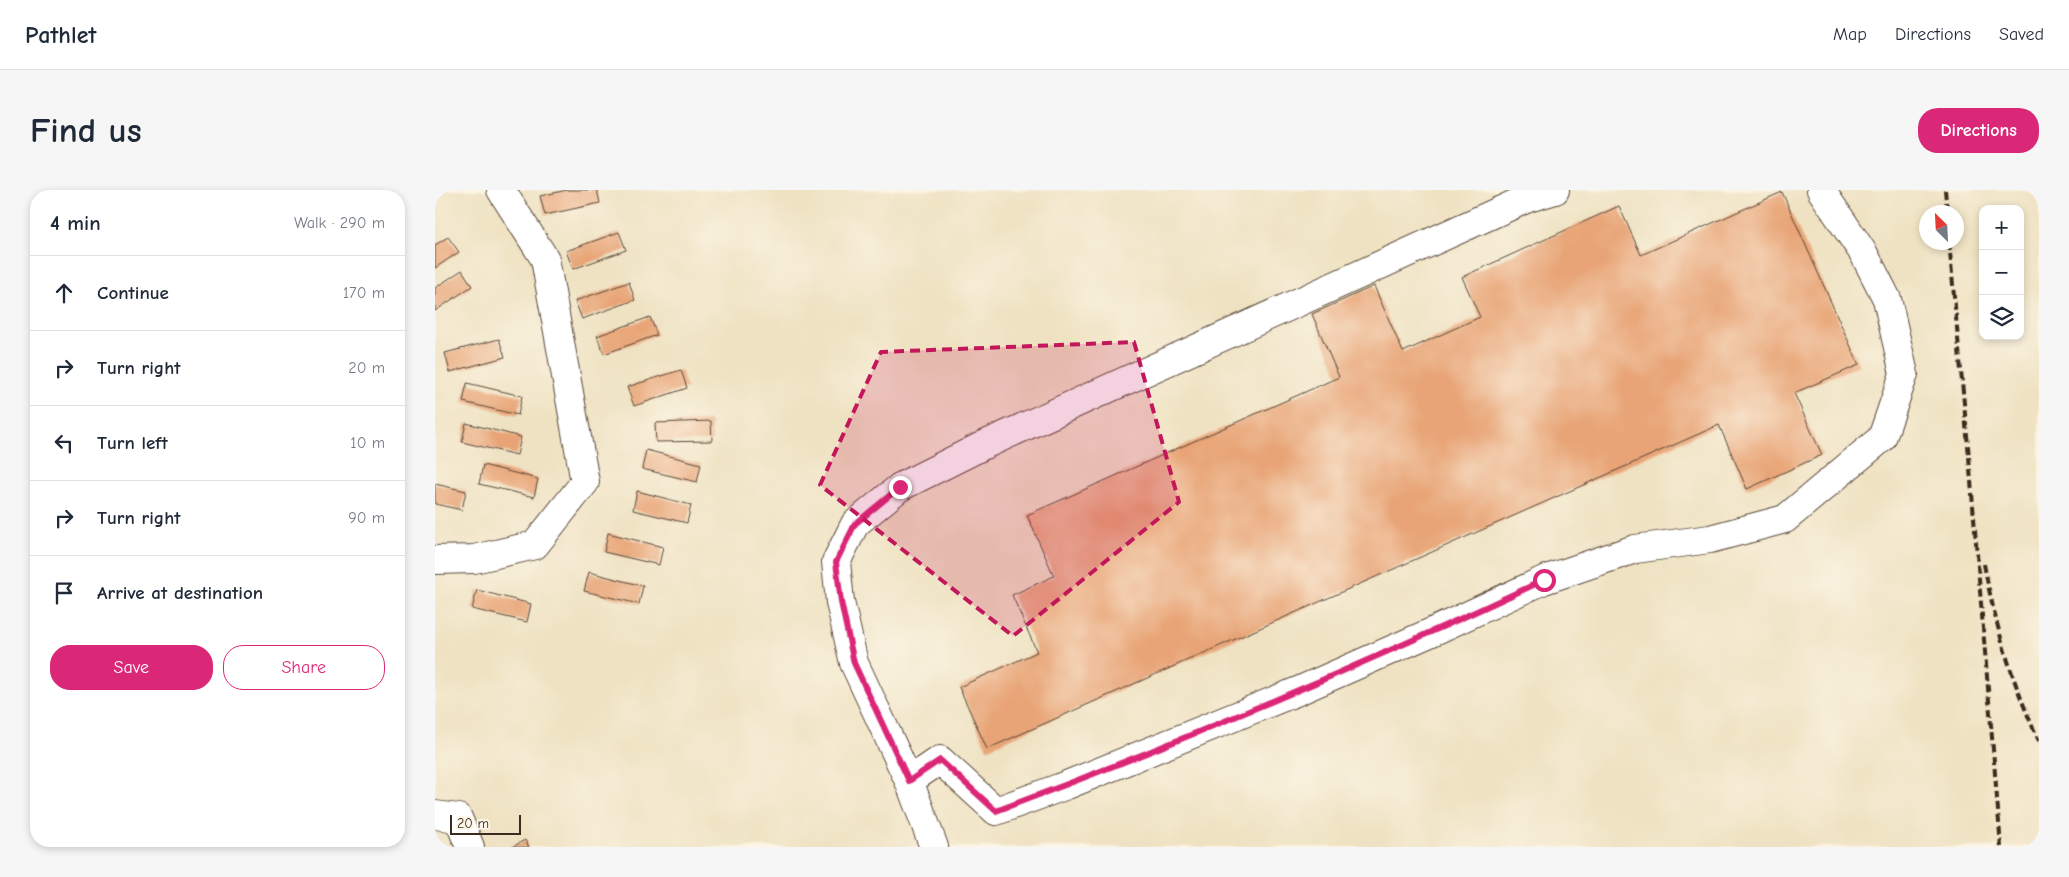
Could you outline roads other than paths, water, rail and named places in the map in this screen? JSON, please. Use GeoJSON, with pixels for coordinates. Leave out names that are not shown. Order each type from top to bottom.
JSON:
{"type":"FeatureCollection","features":[{"type":"Feature","properties":{"kind":"street"},"geometry":{"type":"LineString","coordinates":[[435,560],[474,559],[535,546],[585,482],[545,259],[501,190]]}},
{"type":"Feature","properties":{"kind":"street"},"geometry":{"type":"LineString","coordinates":[[934,847],[909,781],[854,663],[841,602],[836,562],[855,524],[900,487],[984,445],[1528,198],[1555,190]]}},
{"type":"Feature","properties":{"kind":"street"},"geometry":{"type":"LineString","coordinates":[[909,781],[940,760],[996,811],[1067,785],[1298,691],[1544,580],[1635,548],[1710,539],[1785,519],[1882,438],[1903,374],[1887,299],[1865,254],[1821,190]]}},
{"type":"Feature","properties":{"kind":"street"},"geometry":{"type":"LineString","coordinates":[[435,815],[458,818],[470,847]]}},
{"type":"Feature","properties":{"kind":"railway"},"geometry":{"type":"LineString","coordinates":[[1945,190],[1946,205]]}},
{"type":"Feature","properties":{"kind":"railway"},"geometry":{"type":"LineString","coordinates":[[1950,250],[2001,847]]}},
{"type":"Feature","properties":{"kind":"railway"},"geometry":{"type":"LineString","coordinates":[[1984,564],[2006,654],[2021,698],[2039,741]]}}]}
